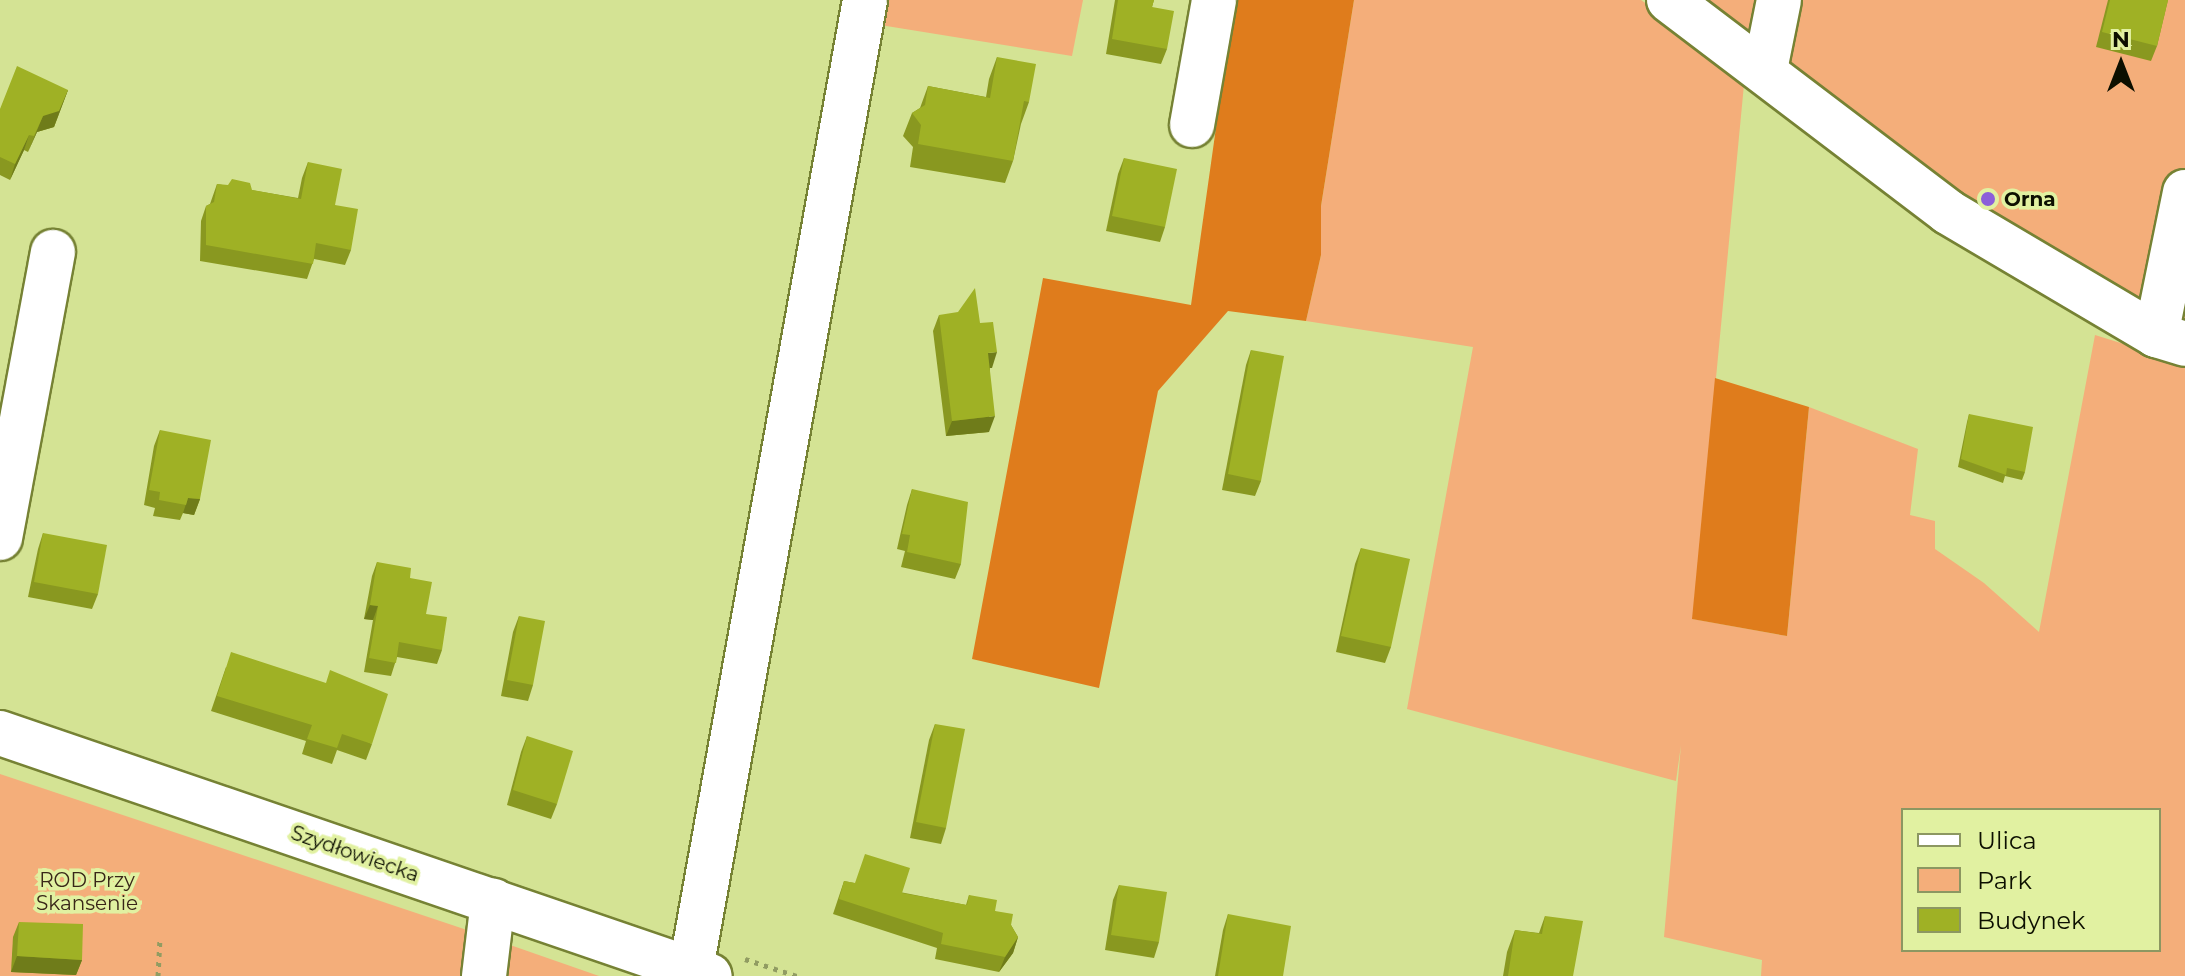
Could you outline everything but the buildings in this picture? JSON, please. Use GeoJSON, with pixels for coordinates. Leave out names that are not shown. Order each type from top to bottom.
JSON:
{"type":"FeatureCollection","features":[{"type":"Feature","properties":{"kind":"street"},"geometry":{"type":"LineString","coordinates":[[700,973],[865,0]]}},
{"type":"Feature","properties":{"kind":"street"},"geometry":{"type":"LineString","coordinates":[[1192,125],[1214,0]]}},
{"type":"Feature","properties":{"kind":"street"},"geometry":{"type":"LineString","coordinates":[[1669,0],[1948,212],[2171,340],[2185,192]]}},
{"type":"Feature","properties":{"kind":"street"},"geometry":{"type":"LineString","coordinates":[[1765,70],[1779,0]]}},
{"type":"Feature","properties":{"kind":"street"},"geometry":{"type":"LineString","coordinates":[[0,538],[53,252]]}},
{"type":"Feature","properties":{"kind":"street","name":"Szydłowiecka"},"geometry":{"type":"LineString","coordinates":[[0,733],[700,973]]}},
{"type":"Feature","properties":{"kind":"street"},"geometry":{"type":"LineString","coordinates":[[484,976],[493,901]]}},
{"type":"Feature","properties":{"kind":"path"},"geometry":{"type":"LineString","coordinates":[[158,976],[160,941]]}},
{"type":"Feature","properties":{"kind":"green space"},"geometry":{"type":"Polygon","coordinates":[[[879,0],[1083,0],[1072,56],[874,24],[879,0]]]}},
{"type":"Feature","properties":{"kind":"green space"},"geometry":{"type":"Polygon","coordinates":[[[1354,0],[1641,0],[1745,74],[1693,619],[1787,636],[1809,407],[1918,449],[1910,515],[1935,521],[1935,549],[1984,583],[2039,632],[2095,335],[2185,363],[2185,976],[1761,976],[1762,960],[1664,937],[1681,745],[1676,781],[1407,709],[1473,347],[1306,321],[1321,255],[1321,206],[1354,0]]]}},
{"type":"Feature","properties":{"kind":"green space"},"geometry":{"type":"Polygon","coordinates":[[[1687,0],[2185,0],[2185,325],[1964,206],[1687,0]]]}},
{"type":"Feature","properties":{"kind":"green space","name":"ROD Przy Skansenie"},"geometry":{"type":"Polygon","coordinates":[[[0,774],[461,928],[599,976],[0,976],[0,774]]]}},
{"type":"Feature","properties":{"kind":"shaded area"},"geometry":{"type":"Polygon","coordinates":[[[1234,0],[1354,0],[1321,206],[1321,255],[1306,321],[1228,311],[1158,391],[1099,688],[972,659],[1043,278],[1191,305],[1234,0]]]}},
{"type":"Feature","properties":{"kind":"shaded area"},"geometry":{"type":"Polygon","coordinates":[[[1715,378],[1809,407],[1787,636],[1692,619],[1715,378]]]}},
{"type":"Feature","properties":{"kind":"place","name":"Orna"},"geometry":{"type":"Point","coordinates":[1988,199]}}]}
